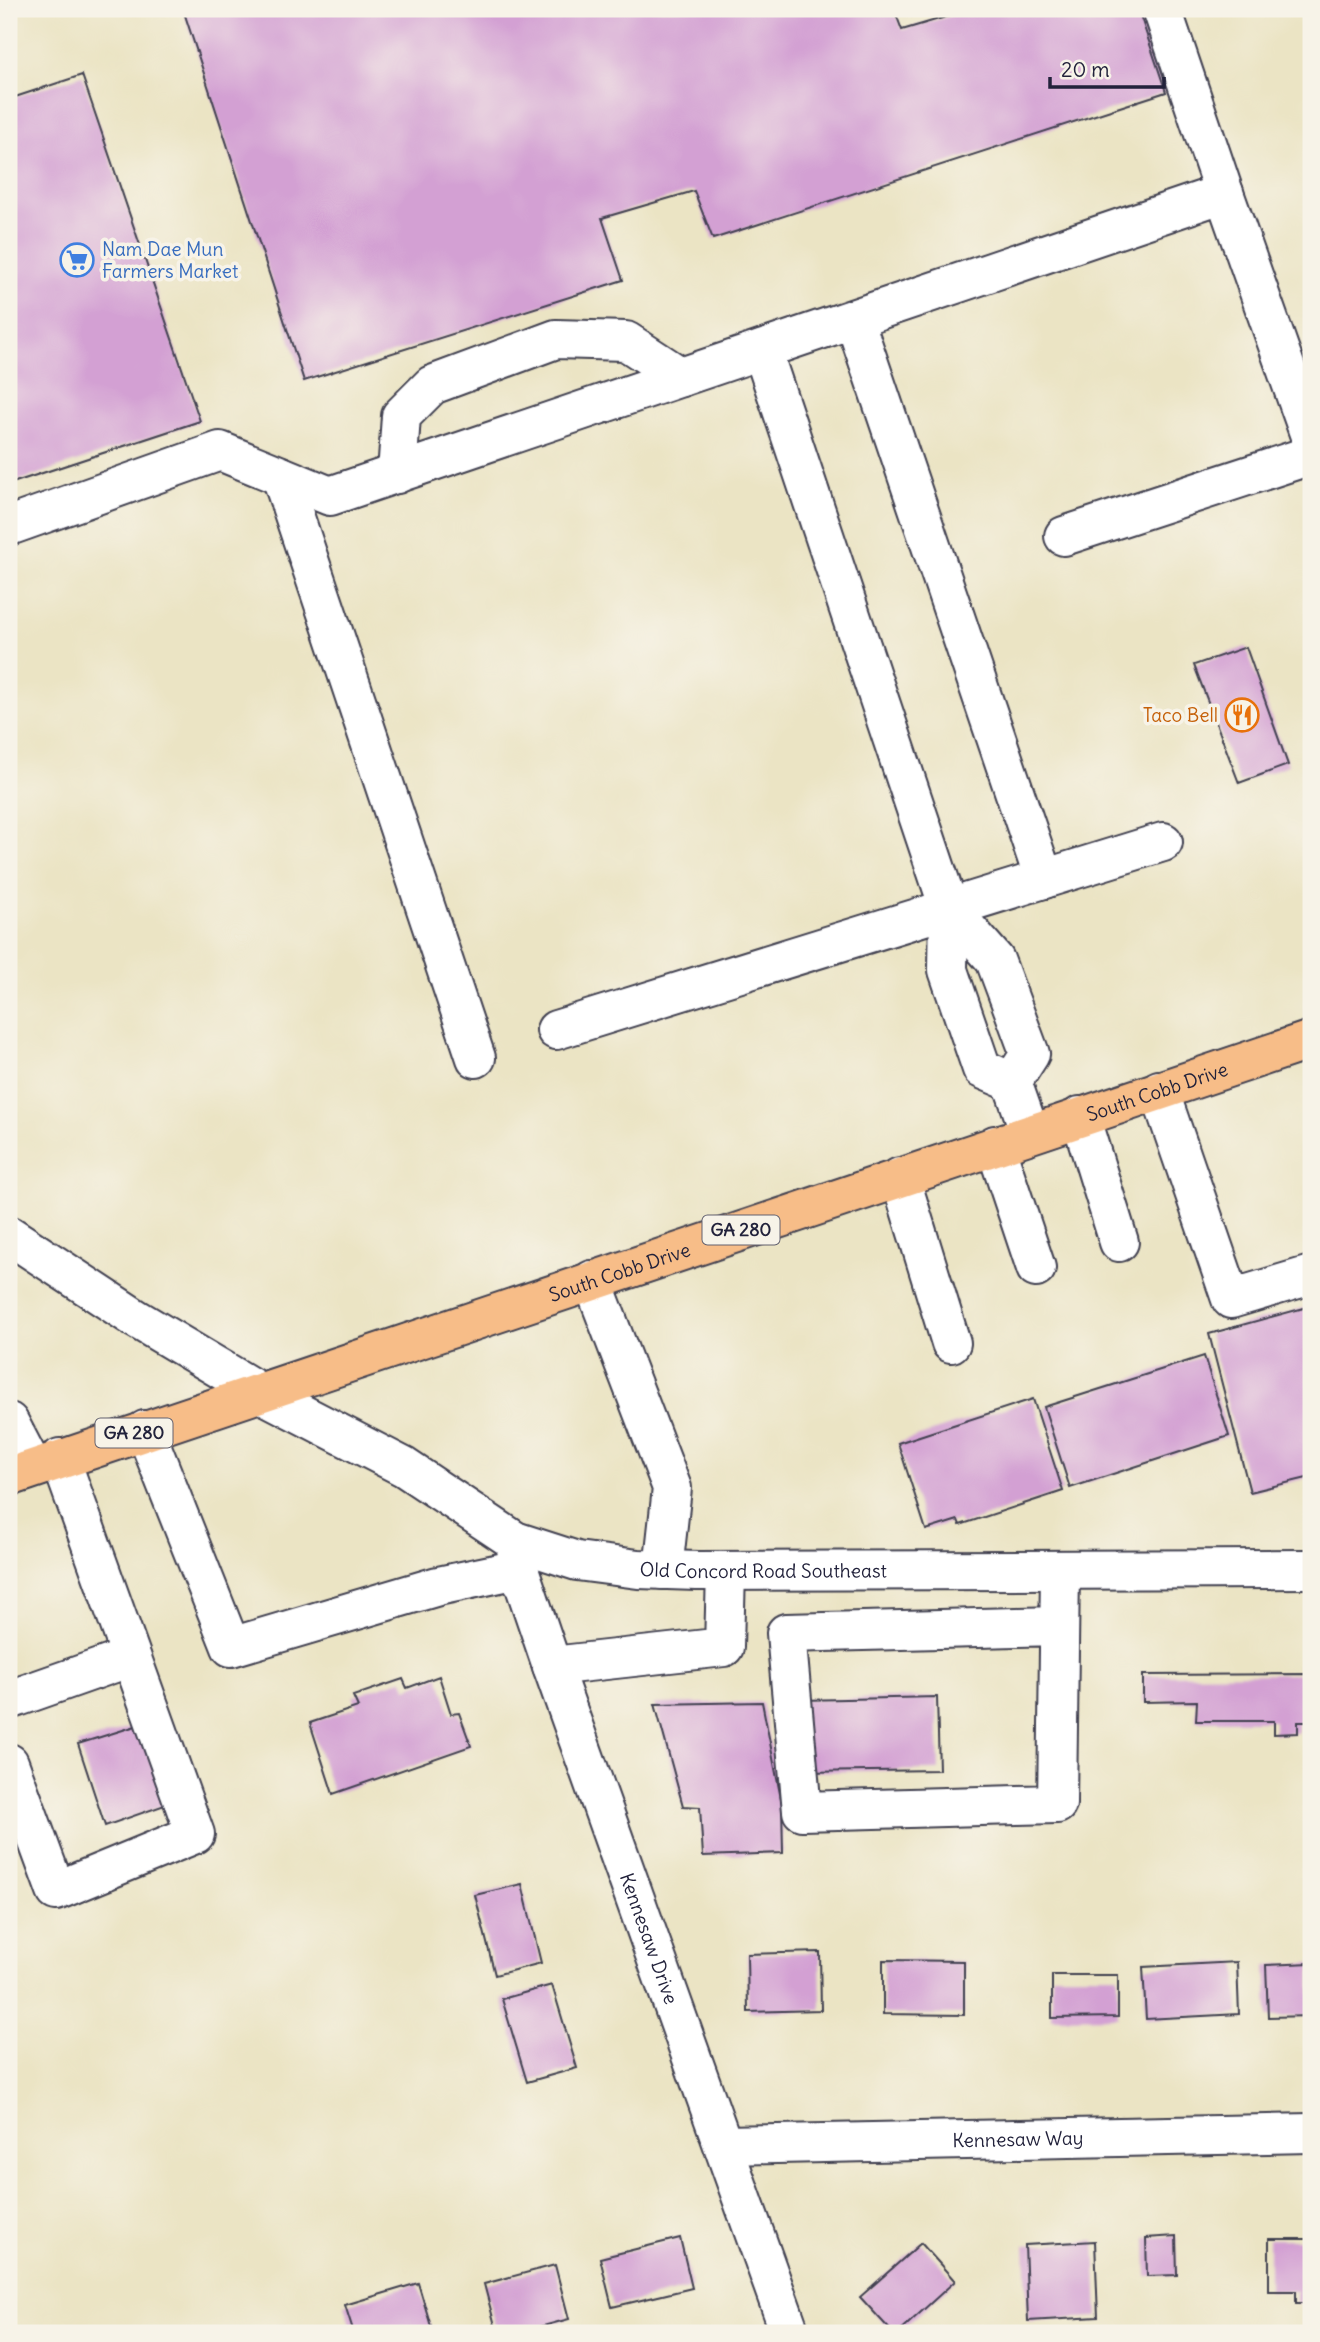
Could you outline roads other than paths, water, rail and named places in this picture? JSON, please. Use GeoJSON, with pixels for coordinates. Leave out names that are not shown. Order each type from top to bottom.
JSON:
{"type":"FeatureCollection","features":[{"type":"Feature","properties":{"kind":"main road","name":"South Cobb Drive"},"geometry":{"type":"LineString","coordinates":[[34,1468],[1311,1040]]}},
{"type":"Feature","properties":{"kind":"street"},"geometry":{"type":"LineString","coordinates":[[1162,9],[1311,439]]}},
{"type":"Feature","properties":{"kind":"street"},"geometry":{"type":"LineString","coordinates":[[9,526],[220,451],[330,496],[1224,193]]}},
{"type":"Feature","properties":{"kind":"street"},"geometry":{"type":"LineString","coordinates":[[853,318],[1044,879]]}},
{"type":"Feature","properties":{"kind":"street"},"geometry":{"type":"LineString","coordinates":[[397,474],[401,416],[432,385],[556,340],[626,341],[681,377]]}},
{"type":"Feature","properties":{"kind":"street"},"geometry":{"type":"LineString","coordinates":[[762,350],[949,908],[947,970],[982,1069],[1012,1082],[1030,1133]]}},
{"type":"Feature","properties":{"kind":"street"},"geometry":{"type":"LineString","coordinates":[[1063,536],[1311,454]]}},
{"type":"Feature","properties":{"kind":"street"},"geometry":{"type":"LineString","coordinates":[[281,476],[476,1058]]}},
{"type":"Feature","properties":{"kind":"street"},"geometry":{"type":"LineString","coordinates":[[556,1030],[1163,842]]}},
{"type":"Feature","properties":{"kind":"street"},"geometry":{"type":"LineString","coordinates":[[1159,1090],[1231,1299],[1311,1275]]}},
{"type":"Feature","properties":{"kind":"street"},"geometry":{"type":"LineString","coordinates":[[1080,1116],[1119,1242]]}},
{"type":"Feature","properties":{"kind":"street"},"geometry":{"type":"LineString","coordinates":[[995,1145],[1036,1268]]}},
{"type":"Feature","properties":{"kind":"street"},"geometry":{"type":"LineString","coordinates":[[900,1177],[951,1343]]}},
{"type":"Feature","properties":{"kind":"street","name":"Old Concord Road Southeast"},"geometry":{"type":"LineString","coordinates":[[9,1235],[135,1318],[259,1392],[404,1467],[517,1555],[663,1570],[1311,1569]]}},
{"type":"Feature","properties":{"kind":"street"},"geometry":{"type":"LineString","coordinates":[[592,1280],[672,1488],[663,1570]]}},
{"type":"Feature","properties":{"kind":"street"},"geometry":{"type":"LineString","coordinates":[[9,1422],[131,1657],[195,1834],[56,1891],[9,1763]]}},
{"type":"Feature","properties":{"kind":"street"},"geometry":{"type":"LineString","coordinates":[[145,1430],[230,1647],[438,1586],[517,1555]]}},
{"type":"Feature","properties":{"kind":"street","name":"Kennesaw Drive"},"geometry":{"type":"LineString","coordinates":[[517,1555],[552,1667],[790,2333]]}},
{"type":"Feature","properties":{"kind":"street"},"geometry":{"type":"LineString","coordinates":[[1059,1626],[786,1633],[802,1811],[1057,1804],[1060,1570]]}},
{"type":"Feature","properties":{"kind":"street"},"geometry":{"type":"LineString","coordinates":[[552,1667],[723,1647],[726,1571]]}},
{"type":"Feature","properties":{"kind":"street"},"geometry":{"type":"LineString","coordinates":[[9,1700],[131,1657]]}},
{"type":"Feature","properties":{"kind":"street","name":"Kennesaw Way"},"geometry":{"type":"LineString","coordinates":[[724,2145],[1311,2133]]}},
{"type":"Feature","properties":{"kind":"place","name":"Nam Dae Mun Farmers Market"},"geometry":{"type":"Point","coordinates":[77,260]}},
{"type":"Feature","properties":{"kind":"place","name":"Taco Bell"},"geometry":{"type":"Point","coordinates":[1242,715]}}]}
